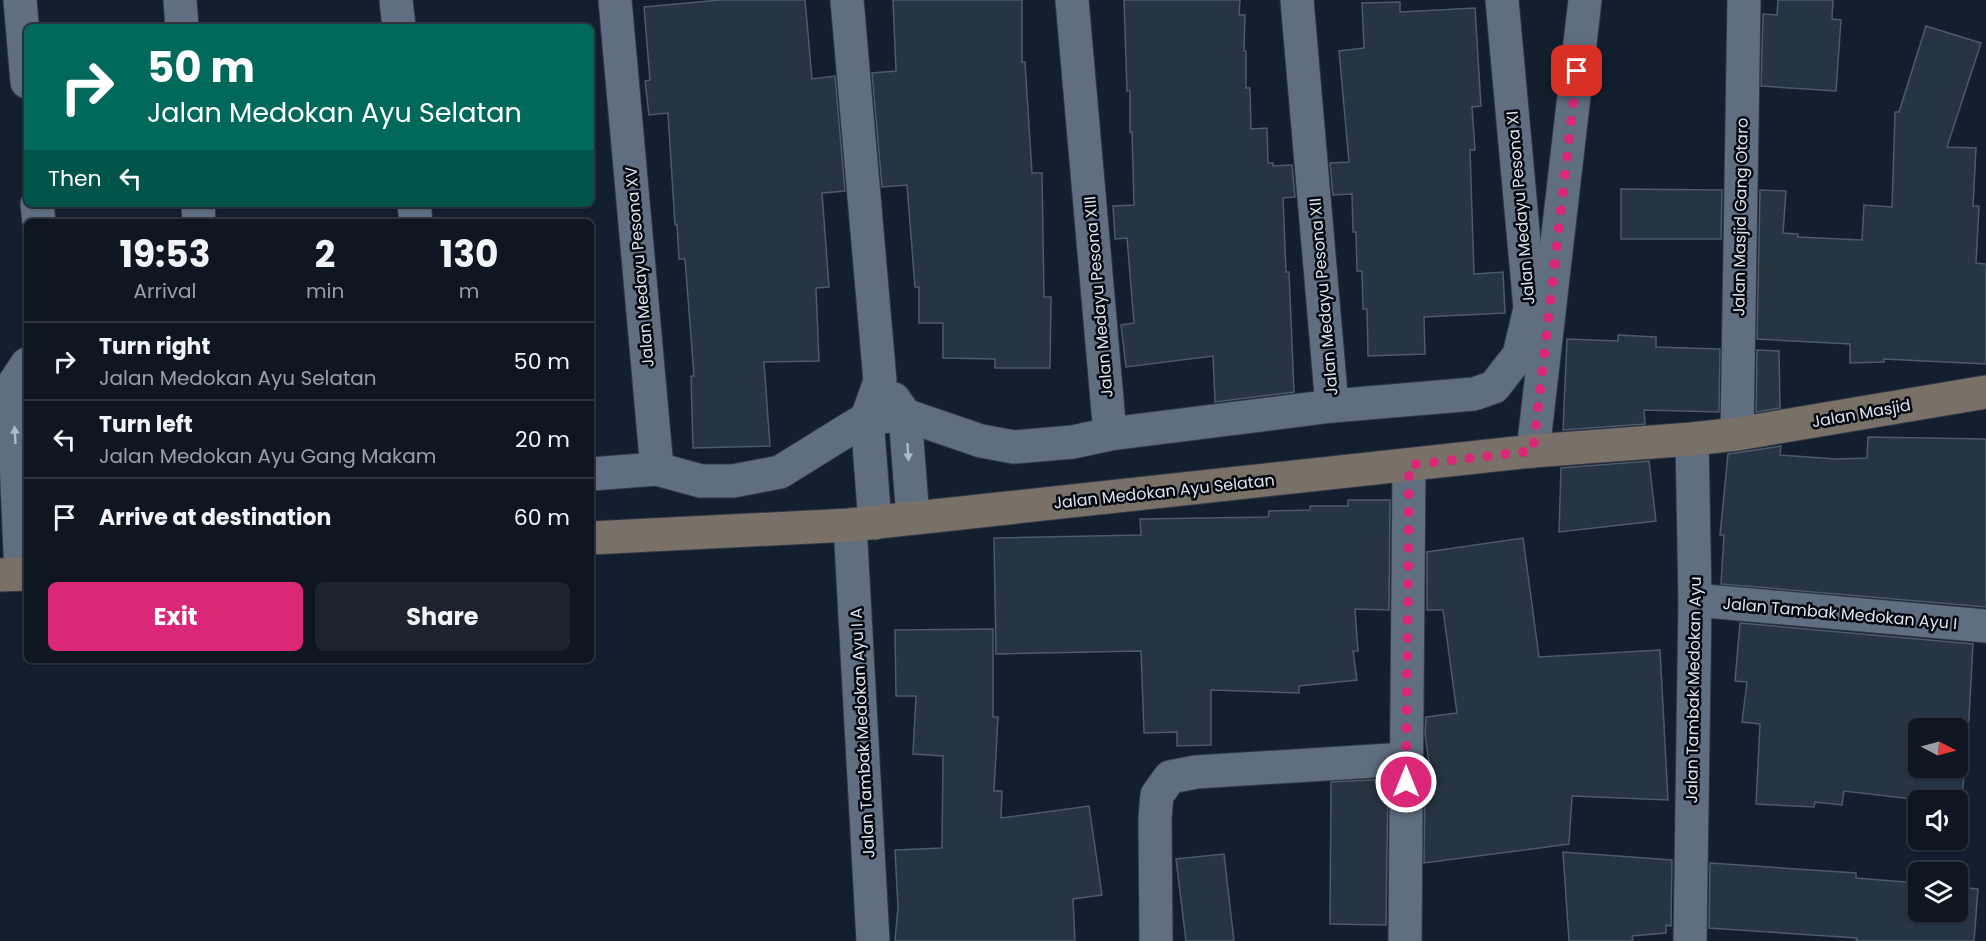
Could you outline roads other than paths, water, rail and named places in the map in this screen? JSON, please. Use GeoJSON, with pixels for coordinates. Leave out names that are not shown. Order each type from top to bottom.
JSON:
{"type":"FeatureCollection","features":[{"type":"Feature","properties":{"kind":"street"},"geometry":{"type":"LineString","coordinates":[[20,0],[24,47]]}},
{"type":"Feature","properties":{"kind":"street"},"geometry":{"type":"LineString","coordinates":[[180,0],[182,24]]}},
{"type":"Feature","properties":{"kind":"street"},"geometry":{"type":"LineString","coordinates":[[396,0],[399,24]]}},
{"type":"Feature","properties":{"kind":"street","name":"Jalan Medayu Pesona XV"},"geometry":{"type":"LineString","coordinates":[[615,0],[657,469]]}},
{"type":"Feature","properties":{"kind":"street"},"geometry":{"type":"LineString","coordinates":[[848,0],[880,381],[867,418],[862,524]]}},
{"type":"Feature","properties":{"kind":"street","name":"Jalan Medayu Pesona XIII"},"geometry":{"type":"LineString","coordinates":[[1072,0],[1110,434]]}},
{"type":"Feature","properties":{"kind":"street","name":"Jalan Medayu Pesona XII"},"geometry":{"type":"LineString","coordinates":[[1110,434],[1332,406],[1297,0]]}},
{"type":"Feature","properties":{"kind":"street","name":"Jalan Medayu Pesona XI"},"geometry":{"type":"LineString","coordinates":[[1332,406],[1474,394],[1494,387],[1519,356],[1530,308],[1502,0]]}},
{"type":"Feature","properties":{"kind":"street"},"geometry":{"type":"LineString","coordinates":[[1533,451],[1585,0]]}},
{"type":"Feature","properties":{"kind":"street","name":"Jalan Masjid Gang Otaro"},"geometry":{"type":"LineString","coordinates":[[1737,434],[1744,0]]}},
{"type":"Feature","properties":{"kind":"street"},"geometry":{"type":"LineString","coordinates":[[16,575],[13,393],[15,382],[24,368]]}},
{"type":"Feature","properties":{"kind":"street"},"geometry":{"type":"LineString","coordinates":[[880,381],[905,415],[913,518]]}},
{"type":"Feature","properties":{"kind":"street","name":"Jalan Masjid"},"geometry":{"type":"LineString","coordinates":[[1737,434],[1986,392]]}},
{"type":"Feature","properties":{"kind":"street"},"geometry":{"type":"LineString","coordinates":[[594,474],[657,469],[701,481],[733,482],[780,472],[867,418],[905,415],[981,441],[1014,447],[1073,442],[1110,434]]}},
{"type":"Feature","properties":{"kind":"street","name":"Jalan Medokan Ayu Selatan"},"geometry":{"type":"LineString","coordinates":[[594,538],[862,524],[1533,451],[1737,434]]}},
{"type":"Feature","properties":{"kind":"street","name":"Jalan Tambak Medokan Ayu"},"geometry":{"type":"LineString","coordinates":[[1690,941],[1695,600],[1692,439]]}},
{"type":"Feature","properties":{"kind":"street"},"geometry":{"type":"LineString","coordinates":[[1405,941],[1409,465]]}},
{"type":"Feature","properties":{"kind":"street","name":"Jalan Tambak Medokan Ayu I A"},"geometry":{"type":"LineString","coordinates":[[862,524],[873,941]]}},
{"type":"Feature","properties":{"kind":"street","name":"Jalan Tambak Medokan Ayu I"},"geometry":{"type":"LineString","coordinates":[[1695,600],[1986,626]]}},
{"type":"Feature","properties":{"kind":"street"},"geometry":{"type":"LineString","coordinates":[[1156,941],[1155,818],[1157,795],[1170,777],[1196,772],[1406,759]]}}]}
